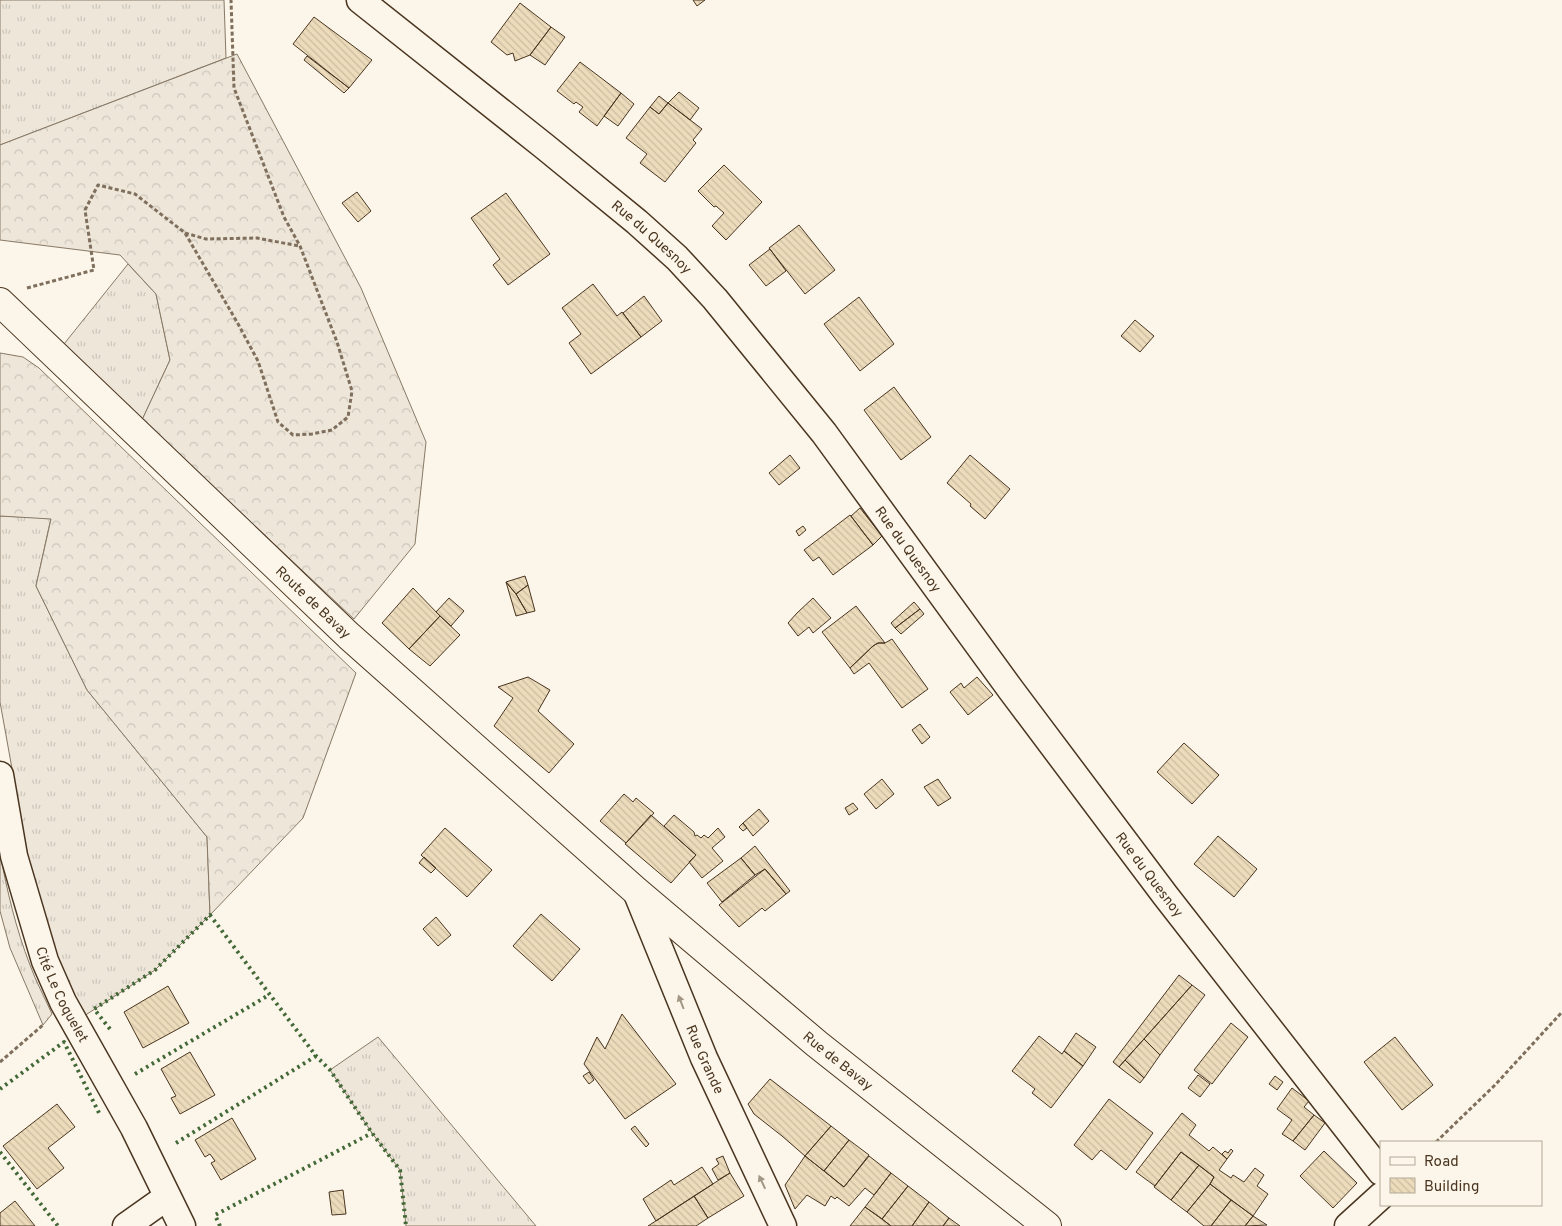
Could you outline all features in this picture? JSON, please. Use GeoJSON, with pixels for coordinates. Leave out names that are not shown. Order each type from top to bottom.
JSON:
{"type":"FeatureCollection","features":[{"type":"Feature","properties":{"kind":"main road","name":"Route de Bavay"},"geometry":{"type":"LineString","coordinates":[[9,296],[349,636],[636,890]]}},
{"type":"Feature","properties":{"kind":"main road","name":"Rue de Bavay"},"geometry":{"type":"LineString","coordinates":[[636,890],[817,1044],[1047,1226]]}},
{"type":"Feature","properties":{"kind":"street","name":"Rue du Quesnoy"},"geometry":{"type":"LineString","coordinates":[[360,0],[544,146],[636,222],[677,258],[715,299],[824,433],[1011,690],[1159,888],[1380,1171]]}},
{"type":"Feature","properties":{"kind":"street","name":"Cité Le Coquelet"},"geometry":{"type":"LineString","coordinates":[[0,775],[14,856],[45,961],[63,1002],[134,1128],[182,1226]]}},
{"type":"Feature","properties":{"kind":"street","name":"Rue Grande"},"geometry":{"type":"LineString","coordinates":[[636,890],[704,1058],[783,1226]]}},
{"type":"Feature","properties":{"kind":"street"},"geometry":{"type":"LineString","coordinates":[[126,1226],[167,1197]]}},
{"type":"Feature","properties":{"kind":"street"},"geometry":{"type":"LineString","coordinates":[[1348,1226],[1380,1197]]}},
{"type":"Feature","properties":{"kind":"path"},"geometry":{"type":"LineString","coordinates":[[9,296],[94,270],[85,210],[98,185],[135,194],[185,233],[258,361],[278,422],[292,435],[312,434],[332,430],[348,418],[352,391],[338,342],[300,246],[284,217],[234,88],[231,0]]}},
{"type":"Feature","properties":{"kind":"path"},"geometry":{"type":"LineString","coordinates":[[185,233],[206,239],[256,238],[300,246]]}},
{"type":"Feature","properties":{"kind":"path"},"geometry":{"type":"LineString","coordinates":[[0,1062],[43,1025],[63,1002]]}},
{"type":"Feature","properties":{"kind":"path"},"geometry":{"type":"LineString","coordinates":[[1437,1141],[1494,1085],[1562,1012]]}},
{"type":"Feature","properties":{"kind":"green space"},"geometry":{"type":"Polygon","coordinates":[[[0,0],[224,0],[226,58],[0,145],[0,0]]]}},
{"type":"Feature","properties":{"kind":"green space"},"geometry":{"type":"Polygon","coordinates":[[[237,54],[361,288],[426,442],[415,544],[354,619],[142,420],[170,360],[156,294],[120,255],[0,240],[0,145],[237,54]]]}},
{"type":"Feature","properties":{"kind":"green space"},"geometry":{"type":"Polygon","coordinates":[[[128,264],[156,294],[170,360],[142,420],[64,344],[128,264]]]}},
{"type":"Feature","properties":{"kind":"green space"},"geometry":{"type":"Polygon","coordinates":[[[0,353],[23,357],[39,368],[356,673],[303,818],[210,915],[207,837],[87,690],[36,586],[51,519],[0,516],[0,353]]]}},
{"type":"Feature","properties":{"kind":"green space"},"geometry":{"type":"Polygon","coordinates":[[[0,516],[51,518],[36,586],[87,690],[207,837],[210,915],[155,970],[84,1016],[61,972],[29,863],[0,702],[0,516]]]}},
{"type":"Feature","properties":{"kind":"green space"},"geometry":{"type":"Polygon","coordinates":[[[0,853],[20,938],[32,971],[52,1014],[43,1025],[10,948],[0,911],[0,853]]]}},
{"type":"Feature","properties":{"kind":"green space"},"geometry":{"type":"Polygon","coordinates":[[[378,1037],[536,1226],[406,1226],[400,1170],[372,1133],[330,1070],[378,1037]]]}},
{"type":"Feature","properties":{"kind":"building"},"geometry":{"type":"Polygon","coordinates":[[[693,0],[705,0],[697,6],[693,0]]]}},
{"type":"Feature","properties":{"kind":"building"},"geometry":{"type":"Polygon","coordinates":[[[520,3],[551,27],[530,55],[515,61],[513,53],[507,55],[491,42],[520,3]]]}},
{"type":"Feature","properties":{"kind":"building"},"geometry":{"type":"Polygon","coordinates":[[[314,17],[372,60],[349,88],[293,44],[314,17]]]}},
{"type":"Feature","properties":{"kind":"building"},"geometry":{"type":"Polygon","coordinates":[[[551,27],[565,37],[545,65],[530,55],[551,27]]]}},
{"type":"Feature","properties":{"kind":"building"},"geometry":{"type":"Polygon","coordinates":[[[307,56],[349,88],[344,93],[304,60],[307,56]]]}},
{"type":"Feature","properties":{"kind":"building"},"geometry":{"type":"Polygon","coordinates":[[[580,62],[621,93],[597,126],[579,112],[583,107],[576,102],[574,104],[557,91],[580,62]]]}},
{"type":"Feature","properties":{"kind":"building"},"geometry":{"type":"Polygon","coordinates":[[[679,92],[699,108],[690,120],[668,103],[679,92]]]}},
{"type":"Feature","properties":{"kind":"building"},"geometry":{"type":"Polygon","coordinates":[[[621,93],[634,104],[618,126],[604,116],[621,93]]]}},
{"type":"Feature","properties":{"kind":"building"},"geometry":{"type":"Polygon","coordinates":[[[659,96],[668,103],[659,114],[650,107],[659,96]]]}},
{"type":"Feature","properties":{"kind":"building"},"geometry":{"type":"Polygon","coordinates":[[[668,103],[702,129],[693,140],[696,143],[665,182],[640,163],[647,154],[626,138],[650,107],[659,114],[668,103]]]}},
{"type":"Feature","properties":{"kind":"building"},"geometry":{"type":"Polygon","coordinates":[[[724,165],[762,202],[726,240],[712,226],[724,213],[716,206],[714,207],[698,191],[724,165]]]}},
{"type":"Feature","properties":{"kind":"building"},"geometry":{"type":"Polygon","coordinates":[[[357,192],[371,211],[358,222],[342,203],[357,192]]]}},
{"type":"Feature","properties":{"kind":"building"},"geometry":{"type":"Polygon","coordinates":[[[506,193],[550,254],[508,285],[493,265],[500,259],[471,218],[506,193]]]}},
{"type":"Feature","properties":{"kind":"building"},"geometry":{"type":"Polygon","coordinates":[[[799,225],[835,270],[805,294],[769,248],[799,225]]]}},
{"type":"Feature","properties":{"kind":"building"},"geometry":{"type":"Polygon","coordinates":[[[770,249],[786,271],[766,286],[749,265],[770,249]]]}},
{"type":"Feature","properties":{"kind":"building"},"geometry":{"type":"Polygon","coordinates":[[[593,284],[617,316],[622,312],[641,337],[591,374],[569,343],[581,334],[562,308],[593,284]]]}},
{"type":"Feature","properties":{"kind":"building"},"geometry":{"type":"Polygon","coordinates":[[[644,296],[662,321],[641,337],[623,313],[644,296]]]}},
{"type":"Feature","properties":{"kind":"building"},"geometry":{"type":"Polygon","coordinates":[[[859,297],[894,344],[860,371],[824,324],[859,297]]]}},
{"type":"Feature","properties":{"kind":"building"},"geometry":{"type":"Polygon","coordinates":[[[1135,320],[1154,336],[1140,352],[1121,336],[1135,320]]]}},
{"type":"Feature","properties":{"kind":"building"},"geometry":{"type":"Polygon","coordinates":[[[894,387],[931,437],[901,460],[864,410],[894,387]]]}},
{"type":"Feature","properties":{"kind":"building"},"geometry":{"type":"Polygon","coordinates":[[[790,455],[800,468],[779,485],[769,473],[790,455]]]}},
{"type":"Feature","properties":{"kind":"building"},"geometry":{"type":"Polygon","coordinates":[[[970,455],[1010,489],[985,519],[947,483],[970,455]]]}},
{"type":"Feature","properties":{"kind":"building"},"geometry":{"type":"Polygon","coordinates":[[[860,508],[882,536],[873,545],[851,516],[860,508]]]}},
{"type":"Feature","properties":{"kind":"building"},"geometry":{"type":"Polygon","coordinates":[[[850,515],[873,545],[833,575],[819,557],[813,561],[804,550],[850,515]]]}},
{"type":"Feature","properties":{"kind":"building"},"geometry":{"type":"Polygon","coordinates":[[[803,526],[806,530],[799,536],[796,531],[803,526]]]}},
{"type":"Feature","properties":{"kind":"building"},"geometry":{"type":"Polygon","coordinates":[[[525,576],[528,585],[516,594],[506,582],[525,576]]]}},
{"type":"Feature","properties":{"kind":"building"},"geometry":{"type":"Polygon","coordinates":[[[506,582],[516,594],[527,613],[516,616],[506,582]]]}},
{"type":"Feature","properties":{"kind":"building"},"geometry":{"type":"Polygon","coordinates":[[[528,585],[535,611],[527,613],[516,594],[528,585]]]}},
{"type":"Feature","properties":{"kind":"building"},"geometry":{"type":"Polygon","coordinates":[[[413,588],[440,616],[409,649],[382,623],[413,588]]]}},
{"type":"Feature","properties":{"kind":"building"},"geometry":{"type":"Polygon","coordinates":[[[449,598],[464,611],[451,626],[436,612],[449,598]]]}},
{"type":"Feature","properties":{"kind":"building"},"geometry":{"type":"Polygon","coordinates":[[[813,598],[831,618],[813,633],[809,627],[798,636],[788,623],[813,598]]]}},
{"type":"Feature","properties":{"kind":"building"},"geometry":{"type":"Polygon","coordinates":[[[914,602],[920,609],[895,628],[891,623],[914,602]]]}},
{"type":"Feature","properties":{"kind":"building"},"geometry":{"type":"Polygon","coordinates":[[[856,606],[885,643],[878,643],[873,646],[850,668],[822,632],[856,606]]]}},
{"type":"Feature","properties":{"kind":"building"},"geometry":{"type":"Polygon","coordinates":[[[920,609],[924,614],[901,634],[895,628],[920,609]]]}},
{"type":"Feature","properties":{"kind":"building"},"geometry":{"type":"Polygon","coordinates":[[[440,616],[460,635],[430,666],[409,649],[440,616]]]}},
{"type":"Feature","properties":{"kind":"building"},"geometry":{"type":"Polygon","coordinates":[[[892,639],[928,689],[902,708],[869,663],[854,674],[850,668],[873,646],[892,639]]]}},
{"type":"Feature","properties":{"kind":"building"},"geometry":{"type":"Polygon","coordinates":[[[528,677],[550,690],[538,711],[574,744],[549,773],[494,726],[513,698],[498,687],[528,677]]]}},
{"type":"Feature","properties":{"kind":"building"},"geometry":{"type":"Polygon","coordinates":[[[977,677],[993,695],[968,715],[950,692],[961,683],[964,688],[977,677]]]}},
{"type":"Feature","properties":{"kind":"building"},"geometry":{"type":"Polygon","coordinates":[[[920,724],[930,737],[922,744],[912,730],[920,724]]]}},
{"type":"Feature","properties":{"kind":"building"},"geometry":{"type":"Polygon","coordinates":[[[1184,743],[1219,775],[1192,804],[1157,772],[1184,743]]]}},
{"type":"Feature","properties":{"kind":"building"},"geometry":{"type":"Polygon","coordinates":[[[882,779],[894,794],[876,809],[864,794],[882,779]]]}},
{"type":"Feature","properties":{"kind":"building"},"geometry":{"type":"Polygon","coordinates":[[[938,779],[951,798],[938,806],[924,787],[938,779]]]}},
{"type":"Feature","properties":{"kind":"building"},"geometry":{"type":"Polygon","coordinates":[[[624,794],[633,802],[636,798],[654,813],[626,843],[600,821],[624,794]]]}},
{"type":"Feature","properties":{"kind":"building"},"geometry":{"type":"Polygon","coordinates":[[[853,803],[858,809],[849,815],[845,808],[853,803]]]}},
{"type":"Feature","properties":{"kind":"building"},"geometry":{"type":"Polygon","coordinates":[[[759,809],[769,821],[753,836],[743,823],[759,809]]]}},
{"type":"Feature","properties":{"kind":"building"},"geometry":{"type":"Polygon","coordinates":[[[651,815],[696,855],[671,883],[625,844],[651,815]]]}},
{"type":"Feature","properties":{"kind":"building"},"geometry":{"type":"Polygon","coordinates":[[[674,815],[694,832],[695,836],[697,835],[701,838],[704,835],[708,838],[718,828],[725,837],[712,848],[723,861],[702,878],[689,862],[696,855],[664,826],[674,815]]]}},
{"type":"Feature","properties":{"kind":"building"},"geometry":{"type":"Polygon","coordinates":[[[743,823],[747,828],[743,831],[739,827],[743,823]]]}},
{"type":"Feature","properties":{"kind":"building"},"geometry":{"type":"Polygon","coordinates":[[[445,828],[492,870],[467,897],[421,855],[445,828]]]}},
{"type":"Feature","properties":{"kind":"building"},"geometry":{"type":"Polygon","coordinates":[[[1218,836],[1257,869],[1234,897],[1194,864],[1218,836]]]}},
{"type":"Feature","properties":{"kind":"building"},"geometry":{"type":"Polygon","coordinates":[[[755,846],[790,891],[786,894],[765,869],[755,875],[741,858],[755,846]]]}},
{"type":"Feature","properties":{"kind":"building"},"geometry":{"type":"Polygon","coordinates":[[[424,857],[436,868],[431,873],[419,863],[424,857]]]}},
{"type":"Feature","properties":{"kind":"building"},"geometry":{"type":"Polygon","coordinates":[[[741,858],[755,875],[722,902],[707,883],[741,858]]]}},
{"type":"Feature","properties":{"kind":"building"},"geometry":{"type":"Polygon","coordinates":[[[765,869],[786,894],[765,911],[762,908],[739,927],[719,905],[765,869]]]}},
{"type":"Feature","properties":{"kind":"building"},"geometry":{"type":"Polygon","coordinates":[[[541,914],[580,949],[552,981],[513,946],[541,914]]]}},
{"type":"Feature","properties":{"kind":"building"},"geometry":{"type":"Polygon","coordinates":[[[436,917],[451,935],[438,946],[423,929],[436,917]]]}},
{"type":"Feature","properties":{"kind":"building"},"geometry":{"type":"Polygon","coordinates":[[[1179,975],[1192,985],[1119,1067],[1113,1062],[1179,975]]]}},
{"type":"Feature","properties":{"kind":"building"},"geometry":{"type":"Polygon","coordinates":[[[1192,985],[1205,995],[1160,1055],[1144,1039],[1192,985]]]}},
{"type":"Feature","properties":{"kind":"building"},"geometry":{"type":"Polygon","coordinates":[[[168,986],[189,1023],[143,1048],[124,1012],[168,986]]]}},
{"type":"Feature","properties":{"kind":"building"},"geometry":{"type":"Polygon","coordinates":[[[622,1014],[676,1084],[625,1119],[584,1064],[597,1037],[605,1049],[622,1014]]]}},
{"type":"Feature","properties":{"kind":"building"},"geometry":{"type":"Polygon","coordinates":[[[1231,1023],[1248,1037],[1212,1084],[1194,1070],[1231,1023]]]}},
{"type":"Feature","properties":{"kind":"building"},"geometry":{"type":"Polygon","coordinates":[[[1076,1033],[1096,1047],[1083,1066],[1064,1051],[1076,1033]]]}},
{"type":"Feature","properties":{"kind":"building"},"geometry":{"type":"Polygon","coordinates":[[[1039,1036],[1062,1054],[1064,1051],[1083,1066],[1051,1108],[1032,1093],[1035,1089],[1012,1071],[1039,1036]]]}},
{"type":"Feature","properties":{"kind":"building"},"geometry":{"type":"Polygon","coordinates":[[[1395,1037],[1433,1085],[1402,1110],[1364,1062],[1395,1037]]]}},
{"type":"Feature","properties":{"kind":"building"},"geometry":{"type":"Polygon","coordinates":[[[1144,1039],[1160,1055],[1144,1078],[1125,1060],[1144,1039]]]}},
{"type":"Feature","properties":{"kind":"building"},"geometry":{"type":"Polygon","coordinates":[[[190,1052],[215,1095],[180,1114],[171,1098],[176,1096],[161,1069],[190,1052]]]}},
{"type":"Feature","properties":{"kind":"building"},"geometry":{"type":"Polygon","coordinates":[[[1125,1060],[1144,1078],[1140,1083],[1119,1067],[1125,1060]]]}},
{"type":"Feature","properties":{"kind":"building"},"geometry":{"type":"Polygon","coordinates":[[[589,1072],[594,1080],[589,1084],[583,1076],[589,1072]]]}},
{"type":"Feature","properties":{"kind":"building"},"geometry":{"type":"Polygon","coordinates":[[[1198,1075],[1210,1084],[1200,1097],[1188,1088],[1198,1075]]]}},
{"type":"Feature","properties":{"kind":"building"},"geometry":{"type":"Polygon","coordinates":[[[1275,1076],[1283,1082],[1277,1090],[1269,1084],[1275,1076]]]}},
{"type":"Feature","properties":{"kind":"building"},"geometry":{"type":"Polygon","coordinates":[[[770,1079],[831,1126],[805,1156],[754,1114],[748,1104],[770,1079]]]}},
{"type":"Feature","properties":{"kind":"building"},"geometry":{"type":"Polygon","coordinates":[[[1292,1088],[1309,1101],[1304,1107],[1314,1115],[1293,1141],[1282,1134],[1292,1120],[1277,1109],[1292,1088]]]}},
{"type":"Feature","properties":{"kind":"building"},"geometry":{"type":"Polygon","coordinates":[[[1109,1099],[1153,1133],[1126,1170],[1101,1150],[1092,1160],[1074,1145],[1109,1099]]]}},
{"type":"Feature","properties":{"kind":"building"},"geometry":{"type":"Polygon","coordinates":[[[57,1104],[75,1127],[48,1148],[64,1168],[37,1189],[3,1146],[57,1104]]]}},
{"type":"Feature","properties":{"kind":"building"},"geometry":{"type":"Polygon","coordinates":[[[1182,1113],[1196,1125],[1189,1135],[1209,1151],[1213,1147],[1227,1159],[1219,1170],[1231,1178],[1233,1175],[1244,1182],[1255,1168],[1264,1175],[1257,1186],[1268,1194],[1253,1216],[1210,1184],[1214,1177],[1181,1152],[1155,1186],[1136,1172],[1182,1113]]]}},
{"type":"Feature","properties":{"kind":"building"},"geometry":{"type":"Polygon","coordinates":[[[1314,1115],[1325,1123],[1305,1150],[1293,1141],[1314,1115]]]}},
{"type":"Feature","properties":{"kind":"building"},"geometry":{"type":"Polygon","coordinates":[[[232,1118],[256,1159],[221,1180],[211,1163],[215,1161],[210,1154],[205,1157],[195,1140],[232,1118]]]}},
{"type":"Feature","properties":{"kind":"building"},"geometry":{"type":"Polygon","coordinates":[[[635,1126],[649,1144],[646,1147],[631,1129],[635,1126]]]}},
{"type":"Feature","properties":{"kind":"building"},"geometry":{"type":"Polygon","coordinates":[[[831,1126],[849,1140],[824,1171],[805,1156],[831,1126]]]}},
{"type":"Feature","properties":{"kind":"building"},"geometry":{"type":"Polygon","coordinates":[[[849,1140],[869,1155],[844,1187],[824,1171],[849,1140]]]}},
{"type":"Feature","properties":{"kind":"building"},"geometry":{"type":"Polygon","coordinates":[[[1231,1149],[1233,1151],[1227,1159],[1222,1154],[1225,1151],[1228,1153],[1231,1149]]]}},
{"type":"Feature","properties":{"kind":"building"},"geometry":{"type":"Polygon","coordinates":[[[1324,1151],[1357,1183],[1333,1208],[1300,1176],[1324,1151]]]}},
{"type":"Feature","properties":{"kind":"building"},"geometry":{"type":"Polygon","coordinates":[[[1181,1152],[1199,1165],[1171,1200],[1154,1187],[1181,1152]]]}},
{"type":"Feature","properties":{"kind":"building"},"geometry":{"type":"Polygon","coordinates":[[[723,1156],[730,1173],[718,1180],[712,1169],[719,1164],[716,1159],[723,1156]]]}},
{"type":"Feature","properties":{"kind":"building"},"geometry":{"type":"Polygon","coordinates":[[[805,1156],[844,1187],[869,1156],[891,1173],[874,1195],[865,1188],[849,1206],[837,1197],[835,1199],[831,1196],[825,1206],[807,1195],[795,1209],[785,1185],[805,1156]]]}},
{"type":"Feature","properties":{"kind":"building"},"geometry":{"type":"Polygon","coordinates":[[[1199,1165],[1214,1177],[1187,1212],[1171,1200],[1199,1165]]]}},
{"type":"Feature","properties":{"kind":"building"},"geometry":{"type":"Polygon","coordinates":[[[702,1167],[713,1184],[656,1221],[643,1199],[671,1180],[674,1185],[702,1167]]]}},
{"type":"Feature","properties":{"kind":"building"},"geometry":{"type":"Polygon","coordinates":[[[730,1173],[744,1196],[708,1218],[694,1196],[730,1173]]]}},
{"type":"Feature","properties":{"kind":"building"},"geometry":{"type":"Polygon","coordinates":[[[891,1173],[908,1186],[882,1219],[865,1207],[891,1173]]]}},
{"type":"Feature","properties":{"kind":"building"},"geometry":{"type":"Polygon","coordinates":[[[1210,1184],[1231,1200],[1211,1226],[1204,1226],[1187,1212],[1210,1184]]]}},
{"type":"Feature","properties":{"kind":"building"},"geometry":{"type":"Polygon","coordinates":[[[908,1186],[929,1202],[912,1226],[891,1226],[882,1219],[908,1186]]]}},
{"type":"Feature","properties":{"kind":"building"},"geometry":{"type":"Polygon","coordinates":[[[343,1190],[346,1214],[332,1215],[329,1192],[343,1190]]]}},
{"type":"Feature","properties":{"kind":"building"},"geometry":{"type":"Polygon","coordinates":[[[694,1196],[708,1218],[696,1226],[648,1226],[694,1196]]]}},
{"type":"Feature","properties":{"kind":"building"},"geometry":{"type":"Polygon","coordinates":[[[1231,1200],[1253,1216],[1245,1226],[1211,1226],[1231,1200]]]}},
{"type":"Feature","properties":{"kind":"building"},"geometry":{"type":"Polygon","coordinates":[[[15,1201],[35,1226],[0,1226],[0,1213],[15,1201]]]}},
{"type":"Feature","properties":{"kind":"building"},"geometry":{"type":"Polygon","coordinates":[[[929,1202],[949,1218],[943,1226],[912,1226],[929,1202]]]}},
{"type":"Feature","properties":{"kind":"building"},"geometry":{"type":"Polygon","coordinates":[[[865,1207],[882,1219],[891,1226],[850,1226],[865,1207]]]}},
{"type":"Feature","properties":{"kind":"building"},"geometry":{"type":"Polygon","coordinates":[[[1253,1216],[1267,1225],[1245,1226],[1253,1216]]]}},
{"type":"Feature","properties":{"kind":"building"},"geometry":{"type":"Polygon","coordinates":[[[949,1218],[960,1226],[943,1226],[949,1218]]]}},
{"type":"Feature","properties":{"kind":"hedge"},"geometry":{"type":"LineString","coordinates":[[110,1029],[94,1009],[155,970],[210,915],[316,1056],[330,1070],[372,1133],[400,1170],[406,1226]]}},
{"type":"Feature","properties":{"kind":"hedge"},"geometry":{"type":"LineString","coordinates":[[135,1074],[269,995]]}},
{"type":"Feature","properties":{"kind":"hedge"},"geometry":{"type":"LineString","coordinates":[[0,1089],[64,1042],[100,1115]]}},
{"type":"Feature","properties":{"kind":"hedge"},"geometry":{"type":"LineString","coordinates":[[176,1143],[316,1056]]}},
{"type":"Feature","properties":{"kind":"hedge"},"geometry":{"type":"LineString","coordinates":[[220,1226],[215,1215],[372,1133]]}},
{"type":"Feature","properties":{"kind":"hedge"},"geometry":{"type":"LineString","coordinates":[[0,1152],[58,1226]]}}]}
